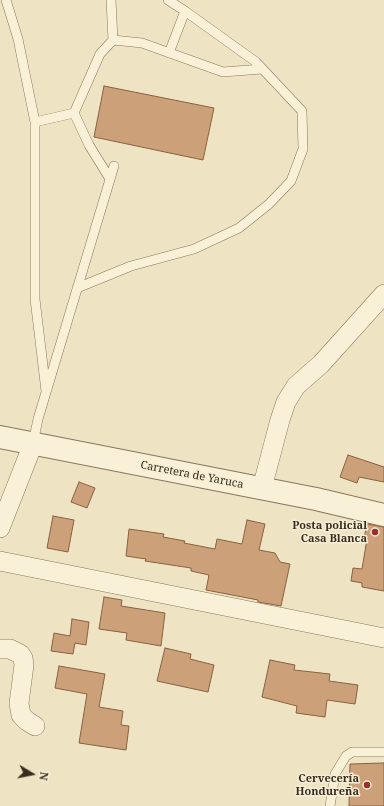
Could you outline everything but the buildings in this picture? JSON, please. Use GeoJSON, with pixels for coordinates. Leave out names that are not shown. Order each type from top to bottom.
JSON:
{"type":"FeatureCollection","features":[{"type":"Feature","properties":{"kind":"street"},"geometry":{"type":"LineString","coordinates":[[262,488],[280,420],[286,402],[296,386],[321,364],[384,294]]}},
{"type":"Feature","properties":{"kind":"street","name":"Carretera de Yaruca"},"geometry":{"type":"LineString","coordinates":[[0,438],[316,498],[384,515]]}},
{"type":"Feature","properties":{"kind":"street"},"geometry":{"type":"LineString","coordinates":[[0,528],[33,444]]}},
{"type":"Feature","properties":{"kind":"street"},"geometry":{"type":"LineString","coordinates":[[0,561],[384,638]]}},
{"type":"Feature","properties":{"kind":"street"},"geometry":{"type":"LineString","coordinates":[[0,649],[10,649],[20,654],[23,658],[24,665],[19,703],[21,715],[35,726]]}},
{"type":"Feature","properties":{"kind":"lane"},"geometry":{"type":"LineString","coordinates":[[6,0],[18,39],[35,122],[35,299],[46,391]]}},
{"type":"Feature","properties":{"kind":"lane"},"geometry":{"type":"LineString","coordinates":[[110,179],[89,144],[74,113],[100,54],[113,40],[111,0]]}},
{"type":"Feature","properties":{"kind":"lane"},"geometry":{"type":"LineString","coordinates":[[77,288],[131,266],[194,249],[239,228],[269,204],[291,181],[303,150],[302,111],[256,62],[168,0]]}},
{"type":"Feature","properties":{"kind":"lane"},"geometry":{"type":"LineString","coordinates":[[169,53],[185,11]]}},
{"type":"Feature","properties":{"kind":"lane"},"geometry":{"type":"LineString","coordinates":[[113,40],[142,43],[223,72],[262,69]]}},
{"type":"Feature","properties":{"kind":"lane"},"geometry":{"type":"LineString","coordinates":[[35,122],[74,113]]}},
{"type":"Feature","properties":{"kind":"lane"},"geometry":{"type":"LineString","coordinates":[[33,444],[46,391],[114,166]]}},
{"type":"Feature","properties":{"kind":"lane"},"geometry":{"type":"LineString","coordinates":[[330,806],[335,774],[346,756],[352,752],[384,752]]}},
{"type":"Feature","properties":{"kind":"place","name":"Posta policial Casa Blanca"},"geometry":{"type":"Point","coordinates":[375,532]}},
{"type":"Feature","properties":{"kind":"place","name":"Cervecería Hondureña"},"geometry":{"type":"Point","coordinates":[367,785]}}]}
